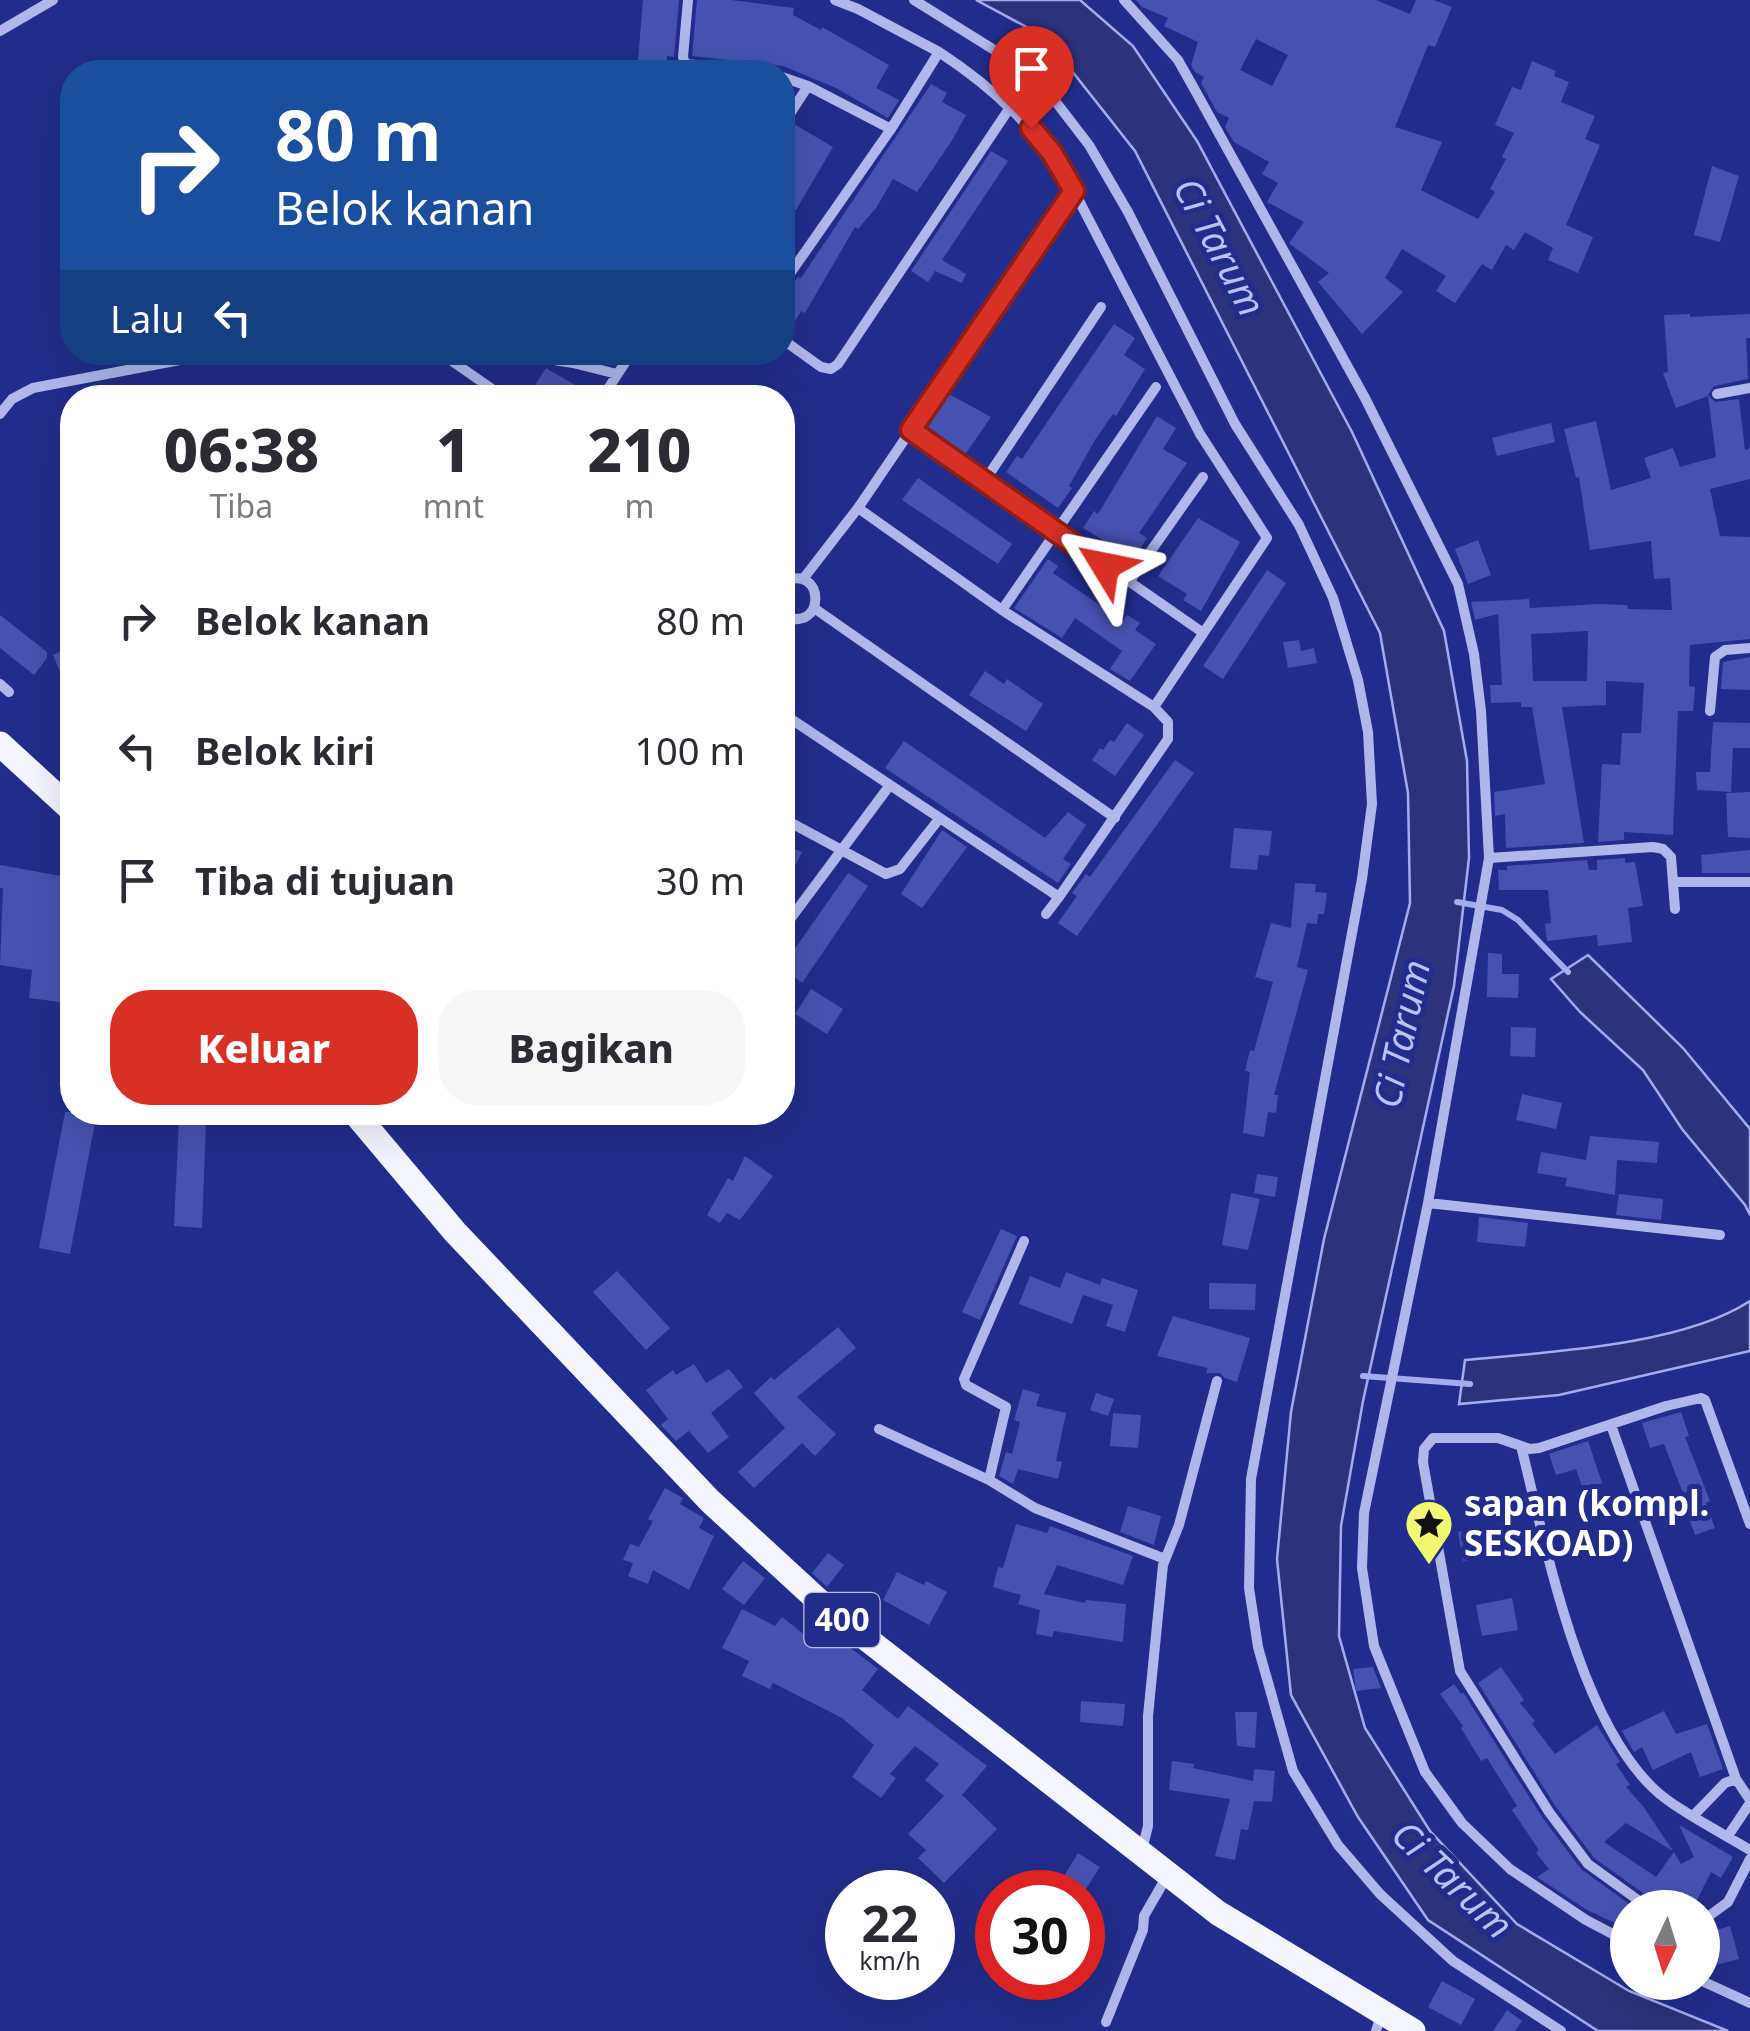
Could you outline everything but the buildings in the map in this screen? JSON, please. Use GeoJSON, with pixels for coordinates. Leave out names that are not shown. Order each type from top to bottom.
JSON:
{"type":"FeatureCollection","features":[{"type":"Feature","properties":{"kind":"main road"},"geometry":{"type":"LineString","coordinates":[[0,744],[60,799]]}},
{"type":"Feature","properties":{"kind":"main road","name":"400"},"geometry":{"type":"LineString","coordinates":[[365,1125],[455,1232],[710,1502],[822,1604],[1218,1913],[1379,2021],[1413,2031]]}},
{"type":"Feature","properties":{"kind":"street"},"geometry":{"type":"LineString","coordinates":[[0,31],[53,0]]}},
{"type":"Feature","properties":{"kind":"street"},"geometry":{"type":"LineString","coordinates":[[684,60],[688,0]]}},
{"type":"Feature","properties":{"kind":"street"},"geometry":{"type":"LineString","coordinates":[[835,0],[858,8],[976,76],[1011,106],[1052,153],[1200,434],[1267,534],[1265,543],[1154,707]]}},
{"type":"Feature","properties":{"kind":"street"},"geometry":{"type":"LineString","coordinates":[[914,0],[1012,61],[1052,97],[1089,146],[1128,212],[1235,424],[1299,526],[1333,598],[1358,680],[1368,732],[1372,804],[1362,879],[1251,1480],[1249,1588],[1258,1647],[1293,1770],[1338,1845],[1380,1894],[1453,1961],[1561,2031]]}},
{"type":"Feature","properties":{"kind":"street"},"geometry":{"type":"LineString","coordinates":[[1124,0],[1178,60],[1365,398],[1458,584],[1474,654],[1481,711],[1489,858],[1428,1204],[1364,1514],[1362,1568],[1374,1646],[1426,1772],[1462,1823],[1510,1869],[1610,1933]]}},
{"type":"Feature","properties":{"kind":"street"},"geometry":{"type":"LineString","coordinates":[[795,267],[891,130],[939,52]]}},
{"type":"Feature","properties":{"kind":"street"},"geometry":{"type":"LineString","coordinates":[[795,82],[891,130]]}},
{"type":"Feature","properties":{"kind":"street"},"geometry":{"type":"LineString","coordinates":[[795,106],[808,86]]}},
{"type":"Feature","properties":{"kind":"street"},"geometry":{"type":"LineString","coordinates":[[795,348],[821,367],[832,369],[838,364],[1011,106]]}},
{"type":"Feature","properties":{"kind":"street"},"geometry":{"type":"LineString","coordinates":[[803,580],[858,508],[1074,191]]}},
{"type":"Feature","properties":{"kind":"street"},"geometry":{"type":"LineString","coordinates":[[984,482],[1101,307]]}},
{"type":"Feature","properties":{"kind":"street"},"geometry":{"type":"LineString","coordinates":[[0,414],[12,399],[33,388],[154,365]]}},
{"type":"Feature","properties":{"kind":"street"},"geometry":{"type":"LineString","coordinates":[[462,365],[488,385]]}},
{"type":"Feature","properties":{"kind":"street"},"geometry":{"type":"LineString","coordinates":[[584,365],[618,374]]}},
{"type":"Feature","properties":{"kind":"street"},"geometry":{"type":"LineString","coordinates":[[611,385],[624,365]]}},
{"type":"Feature","properties":{"kind":"street"},"geometry":{"type":"LineString","coordinates":[[1002,610],[1156,387]]}},
{"type":"Feature","properties":{"kind":"street"},"geometry":{"type":"LineString","coordinates":[[1716,394],[1750,388]]}},
{"type":"Feature","properties":{"kind":"street"},"geometry":{"type":"LineString","coordinates":[[911,430],[1202,632]]}},
{"type":"Feature","properties":{"kind":"street"},"geometry":{"type":"LineString","coordinates":[[1129,582],[1203,477]]}},
{"type":"Feature","properties":{"kind":"street"},"geometry":{"type":"LineString","coordinates":[[858,508],[1002,610],[1154,707],[1168,722],[1168,739],[1046,914]]}},
{"type":"Feature","properties":{"kind":"street"},"geometry":{"type":"LineString","coordinates":[[795,578],[803,580],[816,594],[810,614],[795,620]]}},
{"type":"Feature","properties":{"kind":"street"},"geometry":{"type":"LineString","coordinates":[[814,608],[1115,818]]}},
{"type":"Feature","properties":{"kind":"street"},"geometry":{"type":"LineString","coordinates":[[1710,711],[1716,657],[1725,650],[1750,648]]}},
{"type":"Feature","properties":{"kind":"street"},"geometry":{"type":"LineString","coordinates":[[795,722],[1060,898]]}},
{"type":"Feature","properties":{"kind":"street"},"geometry":{"type":"LineString","coordinates":[[795,912],[890,784]]}},
{"type":"Feature","properties":{"kind":"street"},"geometry":{"type":"LineString","coordinates":[[795,826],[839,851],[892,874],[939,818]]}},
{"type":"Feature","properties":{"kind":"street"},"geometry":{"type":"LineString","coordinates":[[1489,858],[1663,849],[1671,856],[1675,909]]}},
{"type":"Feature","properties":{"kind":"street"},"geometry":{"type":"LineString","coordinates":[[1673,882],[1750,882]]}},
{"type":"Feature","properties":{"kind":"street"},"geometry":{"type":"LineString","coordinates":[[1428,1204],[1720,1235]]}},
{"type":"Feature","properties":{"kind":"street"},"geometry":{"type":"LineString","coordinates":[[989,1480],[1006,1407],[966,1385],[964,1379],[1024,1240]]}},
{"type":"Feature","properties":{"kind":"street"},"geometry":{"type":"LineString","coordinates":[[1140,1853],[1148,1826],[1148,1716],[1165,1559],[1179,1525],[1217,1381]]}},
{"type":"Feature","properties":{"kind":"street"},"geometry":{"type":"LineString","coordinates":[[1624,1890],[1588,1864],[1548,1812],[1460,1670],[1426,1480],[1424,1449],[1433,1438],[1498,1438],[1539,1448],[1697,1397],[1705,1400],[1745,1497],[1750,1524]]}},
{"type":"Feature","properties":{"kind":"street"},"geometry":{"type":"LineString","coordinates":[[1611,1425],[1736,1780],[1750,1801],[1728,1836]]}},
{"type":"Feature","properties":{"kind":"street"},"geometry":{"type":"LineString","coordinates":[[879,1428],[989,1480],[1035,1508],[1165,1559]]}},
{"type":"Feature","properties":{"kind":"street"},"geometry":{"type":"LineString","coordinates":[[1521,1446],[1561,1607],[1598,1704],[1625,1754],[1654,1790],[1750,1850]]}},
{"type":"Feature","properties":{"kind":"street"},"geometry":{"type":"LineString","coordinates":[[1694,1815],[1725,1783],[1736,1780]]}},
{"type":"Feature","properties":{"kind":"street"},"geometry":{"type":"LineString","coordinates":[[1720,1908],[1728,1902],[1750,1859]]}},
{"type":"Feature","properties":{"kind":"street"},"geometry":{"type":"LineString","coordinates":[[1106,2022],[1143,1930],[1144,1916],[1168,1875]]}},
{"type":"Feature","properties":{"kind":"street"},"geometry":{"type":"LineString","coordinates":[[1720,1989],[1750,2003]]}},
{"type":"Feature","properties":{"kind":"water","name":"Ci Tarum"},"geometry":{"type":"Polygon","coordinates":[[[976,0],[1080,0],[1133,46],[1197,141],[1352,432],[1444,631],[1467,761],[1469,858],[1454,986],[1363,1401],[1341,1526],[1339,1636],[1365,1728],[1430,1831],[1517,1924],[1610,1980],[1610,2000],[1651,2000],[1728,2031],[1598,2031],[1428,1920],[1358,1817],[1291,1695],[1277,1559],[1291,1412],[1324,1239],[1410,903],[1408,793],[1380,633],[1135,151],[1045,37],[976,0]]]}},
{"type":"Feature","properties":{"kind":"water"},"geometry":{"type":"Polygon","coordinates":[[[1588,955],[1683,1048],[1750,1129],[1750,1215],[1682,1129],[1643,1070],[1580,1012],[1551,979],[1588,955]]]}},
{"type":"Feature","properties":{"kind":"water"},"geometry":{"type":"Polygon","coordinates":[[[1750,1301],[1750,1351],[1559,1395],[1459,1404],[1465,1360],[1573,1350],[1651,1337],[1721,1316],[1750,1301]]]}},
{"type":"Feature","properties":{"kind":"waterway"},"geometry":{"type":"LineString","coordinates":[[1457,902],[1502,910],[1518,920],[1568,972]]}},
{"type":"Feature","properties":{"kind":"waterway"},"geometry":{"type":"LineString","coordinates":[[1363,1376],[1470,1384]]}},
{"type":"Feature","properties":{"kind":"place","name":"sapan (kompl. SESKOAD)"},"geometry":{"type":"Point","coordinates":[1429,1566]}},
{"type":"Feature","properties":{"kind":"route"},"geometry":{"type":"LineString","coordinates":[[1031,128],[1052,153],[1074,191],[911,430],[1105,566]]}}]}
